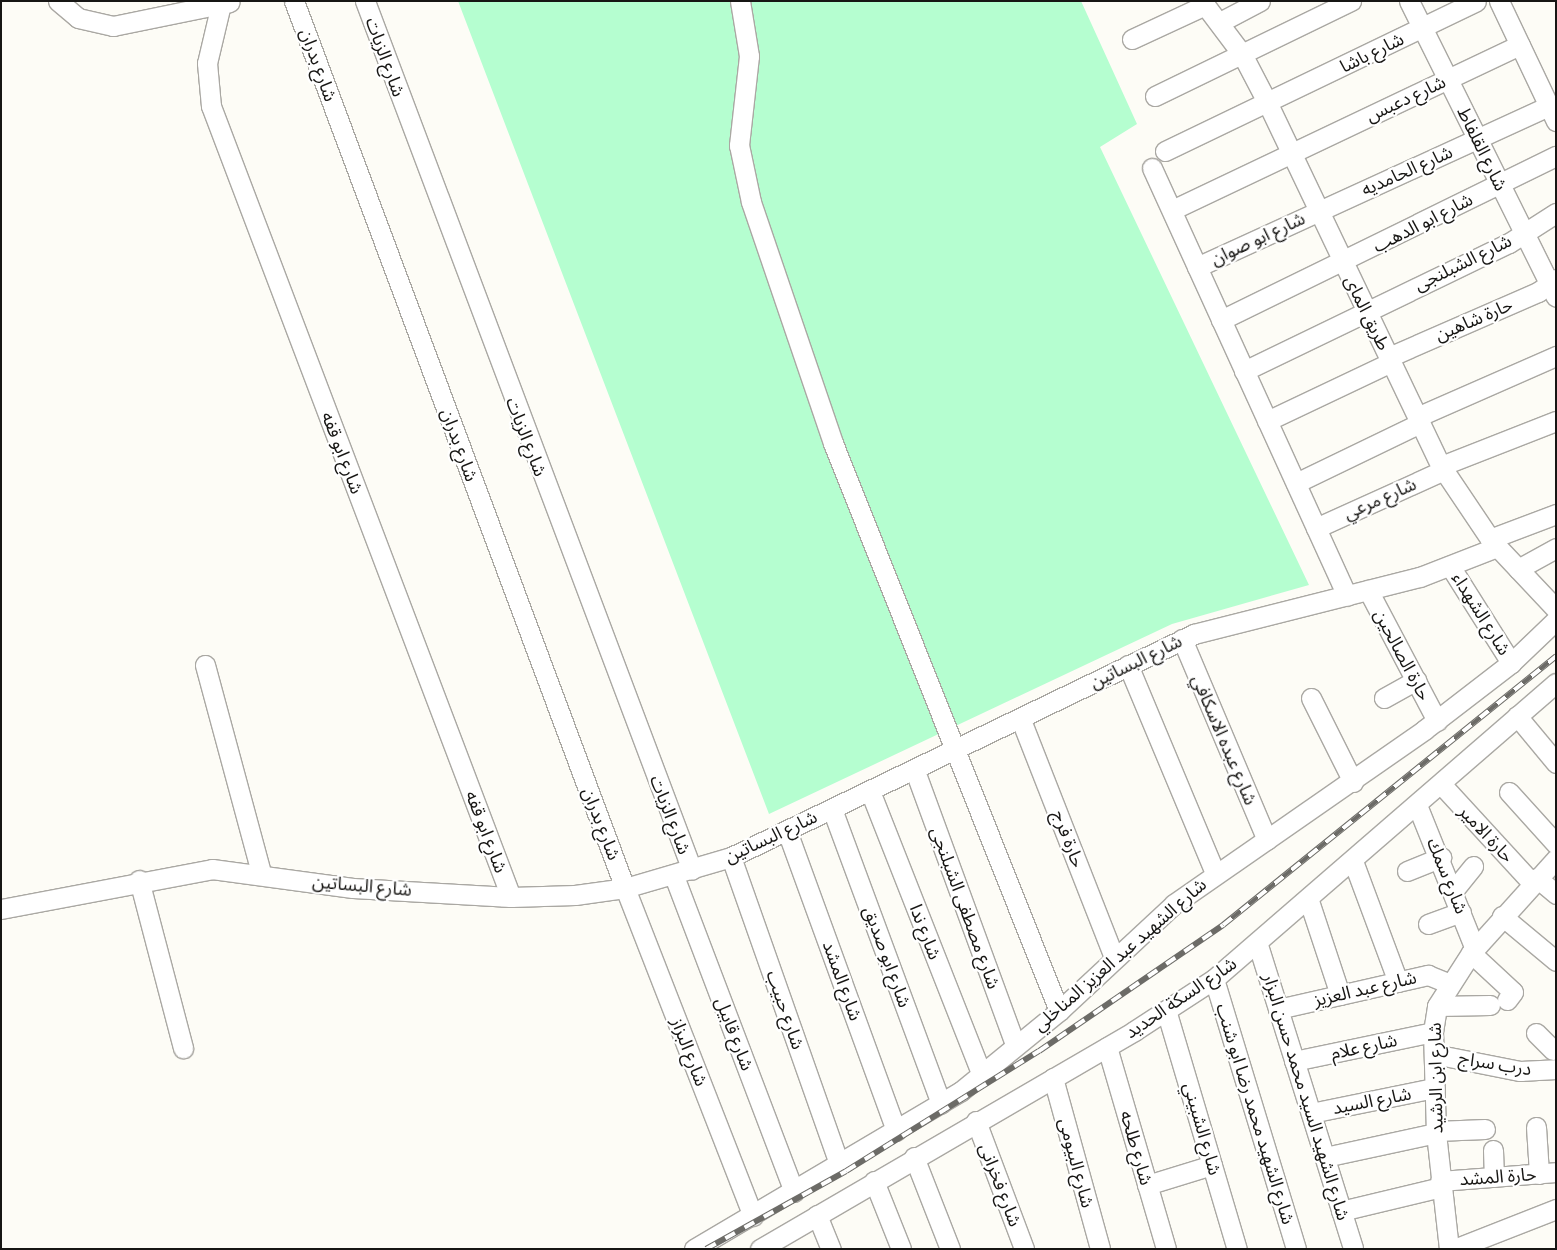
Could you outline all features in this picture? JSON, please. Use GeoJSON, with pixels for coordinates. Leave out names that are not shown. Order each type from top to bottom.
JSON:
{"type":"FeatureCollection","features":[{"type":"Feature","properties":{"kind":"street"},"geometry":{"type":"LineString","coordinates":[[58,1],[78,18],[113,26],[226,3]]}},
{"type":"Feature","properties":{"kind":"street","name":"شارع بدران"},"geometry":{"type":"LineString","coordinates":[[294,1],[625,888]]}},
{"type":"Feature","properties":{"kind":"street","name":"شارع الزيات"},"geometry":{"type":"LineString","coordinates":[[365,1],[683,873]]}},
{"type":"Feature","properties":{"kind":"street"},"geometry":{"type":"LineString","coordinates":[[740,1],[749,56],[738,145],[750,202],[833,443],[1059,1011]]}},
{"type":"Feature","properties":{"kind":"street"},"geometry":{"type":"LineString","coordinates":[[1220,22],[1260,1]]}},
{"type":"Feature","properties":{"kind":"street"},"geometry":{"type":"LineString","coordinates":[[1156,96],[1351,1]]}},
{"type":"Feature","properties":{"kind":"street","name":"شارع القلفاط"},"geometry":{"type":"LineString","coordinates":[[1409,1],[1499,184],[1554,287]]}},
{"type":"Feature","properties":{"kind":"street","name":"شارع باشا"},"geometry":{"type":"LineString","coordinates":[[1164,152],[1424,29],[1476,1]]}},
{"type":"Feature","properties":{"kind":"street"},"geometry":{"type":"LineString","coordinates":[[1499,1],[1552,113]]}},
{"type":"Feature","properties":{"kind":"street","name":"شارع ابو قفه"},"geometry":{"type":"LineString","coordinates":[[226,3],[208,63],[210,106],[511,897]]}},
{"type":"Feature","properties":{"kind":"street"},"geometry":{"type":"LineString","coordinates":[[1132,39],[1203,3]]}},
{"type":"Feature","properties":{"kind":"street","name":"طريق الماى"},"geometry":{"type":"LineString","coordinates":[[1203,3],[1220,22],[1242,54],[1268,104],[1442,468],[1494,543],[1556,608]]}},
{"type":"Feature","properties":{"kind":"street","name":"شارع دعبس"},"geometry":{"type":"LineString","coordinates":[[1172,210],[1520,45]]}},
{"type":"Feature","properties":{"kind":"street","name":"شارع الحامديه"},"geometry":{"type":"LineString","coordinates":[[1319,211],[1477,139],[1552,113]]}},
{"type":"Feature","properties":{"kind":"street","name":"شارع ابو الدهب"},"geometry":{"type":"LineString","coordinates":[[1221,320],[1343,263],[1556,156]]}},
{"type":"Feature","properties":{"kind":"street"},"geometry":{"type":"LineString","coordinates":[[1152,168],[1347,596]]}},
{"type":"Feature","properties":{"kind":"street","name":"شارع ابو صوان"},"geometry":{"type":"LineString","coordinates":[[1197,267],[1319,211]]}},
{"type":"Feature","properties":{"kind":"street","name":"شارع الشبلنجى"},"geometry":{"type":"LineString","coordinates":[[1244,371],[1366,309],[1509,243],[1523,231],[1556,213]]}},
{"type":"Feature","properties":{"kind":"street","name":"حارة شاهين"},"geometry":{"type":"LineString","coordinates":[[1267,421],[1390,360],[1554,287]]}},
{"type":"Feature","properties":{"kind":"street"},"geometry":{"type":"LineString","coordinates":[[1296,483],[1419,420],[1556,356]]}},
{"type":"Feature","properties":{"kind":"street","name":"شارع مرعي"},"geometry":{"type":"LineString","coordinates":[[1316,528],[1442,468],[1556,421]]}},
{"type":"Feature","properties":{"kind":"street","name":"شارع البساتين"},"geometry":{"type":"LineString","coordinates":[[1,909],[139,880],[212,869],[261,872],[352,888],[511,897],[575,896],[625,888],[683,873],[731,857],[957,752],[1182,639],[1213,627],[1347,596],[1450,566],[1556,514]]}},
{"type":"Feature","properties":{"kind":"street"},"geometry":{"type":"LineString","coordinates":[[1518,569],[1556,548]]}},
{"type":"Feature","properties":{"kind":"street","name":"شارع الشهداء"},"geometry":{"type":"LineString","coordinates":[[1450,566],[1511,662]]}},
{"type":"Feature","properties":{"kind":"street","name":"حارة الصالحين"},"geometry":{"type":"LineString","coordinates":[[1368,590],[1437,721]]}},
{"type":"Feature","properties":{"kind":"street","name":"شارع الشهيد عبد العزيز المناخلي"},"geometry":{"type":"LineString","coordinates":[[694,1249],[941,1104],[1059,1011],[1114,957],[1215,874],[1353,782],[1437,721],[1511,662],[1556,620]]}},
{"type":"Feature","properties":{"kind":"street","name":"شارع عبده الاسكافي"},"geometry":{"type":"LineString","coordinates":[[1182,639],[1267,840]]}},
{"type":"Feature","properties":{"kind":"street"},"geometry":{"type":"LineString","coordinates":[[205,665],[261,872]]}},
{"type":"Feature","properties":{"kind":"street"},"geometry":{"type":"LineString","coordinates":[[1128,665],[1215,874]]}},
{"type":"Feature","properties":{"kind":"street"},"geometry":{"type":"LineString","coordinates":[[1384,698],[1416,680]]}},
{"type":"Feature","properties":{"kind":"street","name":"شارع السكة الحديد"},"geometry":{"type":"LineString","coordinates":[[760,1249],[914,1156],[1107,1047],[1214,979],[1310,901],[1517,716],[1555,685]]}},
{"type":"Feature","properties":{"kind":"street"},"geometry":{"type":"LineString","coordinates":[[1311,698],[1353,782]]}},
{"type":"Feature","properties":{"kind":"street"},"geometry":{"type":"LineString","coordinates":[[1517,716],[1556,763]]}},
{"type":"Feature","properties":{"kind":"street","name":"حارة فرج"},"geometry":{"type":"LineString","coordinates":[[1022,720],[1114,957]]}},
{"type":"Feature","properties":{"kind":"street","name":"شارع مصطفى الشبلنجى"},"geometry":{"type":"LineString","coordinates":[[915,771],[1014,1045]]}},
{"type":"Feature","properties":{"kind":"street","name":"حارة الامير"},"geometry":{"type":"LineString","coordinates":[[1441,784],[1535,881],[1556,894]]}},
{"type":"Feature","properties":{"kind":"street","name":"شارع ندا"},"geometry":{"type":"LineString","coordinates":[[870,791],[981,1074]]}},
{"type":"Feature","properties":{"kind":"street"},"geometry":{"type":"LineString","coordinates":[[1509,792],[1556,844]]}},
{"type":"Feature","properties":{"kind":"street","name":"شارع سمك"},"geometry":{"type":"LineString","coordinates":[[1417,805],[1441,857],[1473,951]]}},
{"type":"Feature","properties":{"kind":"street","name":"شارع ابو صديق"},"geometry":{"type":"LineString","coordinates":[[832,809],[941,1104]]}},
{"type":"Feature","properties":{"kind":"street","name":"شارع المشد"},"geometry":{"type":"LineString","coordinates":[[787,831],[896,1131]]}},
{"type":"Feature","properties":{"kind":"street","name":"شارع حبيب"},"geometry":{"type":"LineString","coordinates":[[731,857],[839,1163]]}},
{"type":"Feature","properties":{"kind":"street"},"geometry":{"type":"LineString","coordinates":[[1407,871],[1441,857]]}},
{"type":"Feature","properties":{"kind":"street","name":"شارع ابن الرشيد"},"geometry":{"type":"LineString","coordinates":[[1449,1249],[1436,1132],[1433,1032],[1437,1006],[1473,951],[1502,916],[1556,859]]}},
{"type":"Feature","properties":{"kind":"street"},"geometry":{"type":"LineString","coordinates":[[1354,861],[1398,982]]}},
{"type":"Feature","properties":{"kind":"street"},"geometry":{"type":"LineString","coordinates":[[1453,891],[1473,866]]}},
{"type":"Feature","properties":{"kind":"street","name":"شارع قابيل"},"geometry":{"type":"LineString","coordinates":[[683,873],[794,1192]]}},
{"type":"Feature","properties":{"kind":"street"},"geometry":{"type":"LineString","coordinates":[[139,880],[184,1048]]}},
{"type":"Feature","properties":{"kind":"street","name":"شارع البزاز"},"geometry":{"type":"LineString","coordinates":[[625,888],[753,1216]]}},
{"type":"Feature","properties":{"kind":"street"},"geometry":{"type":"LineString","coordinates":[[1310,901],[1340,995]]}},
{"type":"Feature","properties":{"kind":"street"},"geometry":{"type":"LineString","coordinates":[[1428,924],[1461,912]]}},
{"type":"Feature","properties":{"kind":"street"},"geometry":{"type":"LineString","coordinates":[[1502,916],[1527,937],[1556,951]]}},
{"type":"Feature","properties":{"kind":"street","name":"شارع الشهيد السيد محمد حسن البزار"},"geometry":{"type":"LineString","coordinates":[[1258,945],[1353,1249]]}},
{"type":"Feature","properties":{"kind":"street"},"geometry":{"type":"LineString","coordinates":[[1437,1006],[1498,1003],[1512,992],[1473,951]]}},
{"type":"Feature","properties":{"kind":"street","name":"شارع عبد العزيز"},"geometry":{"type":"LineString","coordinates":[[1278,1009],[1428,975],[1450,984]]}},
{"type":"Feature","properties":{"kind":"street","name":"شارع الشهيد محمد رضا ابو شنب"},"geometry":{"type":"LineString","coordinates":[[1214,979],[1296,1249]]}},
{"type":"Feature","properties":{"kind":"street","name":"شارع الشبيني"},"geometry":{"type":"LineString","coordinates":[[1166,1010],[1237,1249]]}},
{"type":"Feature","properties":{"kind":"street","name":"شارع علام"},"geometry":{"type":"LineString","coordinates":[[1294,1061],[1433,1032]]}},
{"type":"Feature","properties":{"kind":"street"},"geometry":{"type":"LineString","coordinates":[[1536,1033],[1555,1057]]}},
{"type":"Feature","properties":{"kind":"street","name":"شارع طلحه"},"geometry":{"type":"LineString","coordinates":[[1107,1047],[1166,1249]]}},
{"type":"Feature","properties":{"kind":"street","name":"درب سراج"},"geometry":{"type":"LineString","coordinates":[[1434,1054],[1520,1071],[1555,1057]]}},
{"type":"Feature","properties":{"kind":"street","name":"شارع البيومى"},"geometry":{"type":"LineString","coordinates":[[1053,1078],[1100,1249]]}},
{"type":"Feature","properties":{"kind":"street","name":"شارع السيد"},"geometry":{"type":"LineString","coordinates":[[1311,1113],[1434,1088]]}},
{"type":"Feature","properties":{"kind":"street","name":"شارع فخرانى"},"geometry":{"type":"LineString","coordinates":[[976,1122],[1024,1249]]}},
{"type":"Feature","properties":{"kind":"street"},"geometry":{"type":"LineString","coordinates":[[1536,1126],[1547,1173]]}},
{"type":"Feature","properties":{"kind":"street"},"geometry":{"type":"LineString","coordinates":[[1324,1157],[1436,1132],[1486,1129]]}},
{"type":"Feature","properties":{"kind":"street"},"geometry":{"type":"LineString","coordinates":[[1493,1150],[1494,1177]]}},
{"type":"Feature","properties":{"kind":"street"},"geometry":{"type":"LineString","coordinates":[[914,1156],[950,1249]]}},
{"type":"Feature","properties":{"kind":"street"},"geometry":{"type":"LineString","coordinates":[[1147,1185],[1212,1165]]}},
{"type":"Feature","properties":{"kind":"street","name":"حارة المشد"},"geometry":{"type":"LineString","coordinates":[[1341,1211],[1441,1184],[1547,1173]]}},
{"type":"Feature","properties":{"kind":"street"},"geometry":{"type":"LineString","coordinates":[[874,1180],[901,1249]]}},
{"type":"Feature","properties":{"kind":"street"},"geometry":{"type":"LineString","coordinates":[[1454,1249],[1493,1242],[1556,1209]]}},
{"type":"Feature","properties":{"kind":"street"},"geometry":{"type":"LineString","coordinates":[[817,1215],[831,1249]]}},
{"type":"Feature","properties":{"kind":"green space"},"geometry":{"type":"Polygon","coordinates":[[[458,1],[1081,1],[1137,124],[1100,147],[1309,585],[1172,624],[769,814],[458,1]]]}},
{"type":"Feature","properties":{"kind":"railway"},"geometry":{"type":"LineString","coordinates":[[706,1249],[846,1171],[1039,1051],[1223,925],[1556,656]]}}]}
